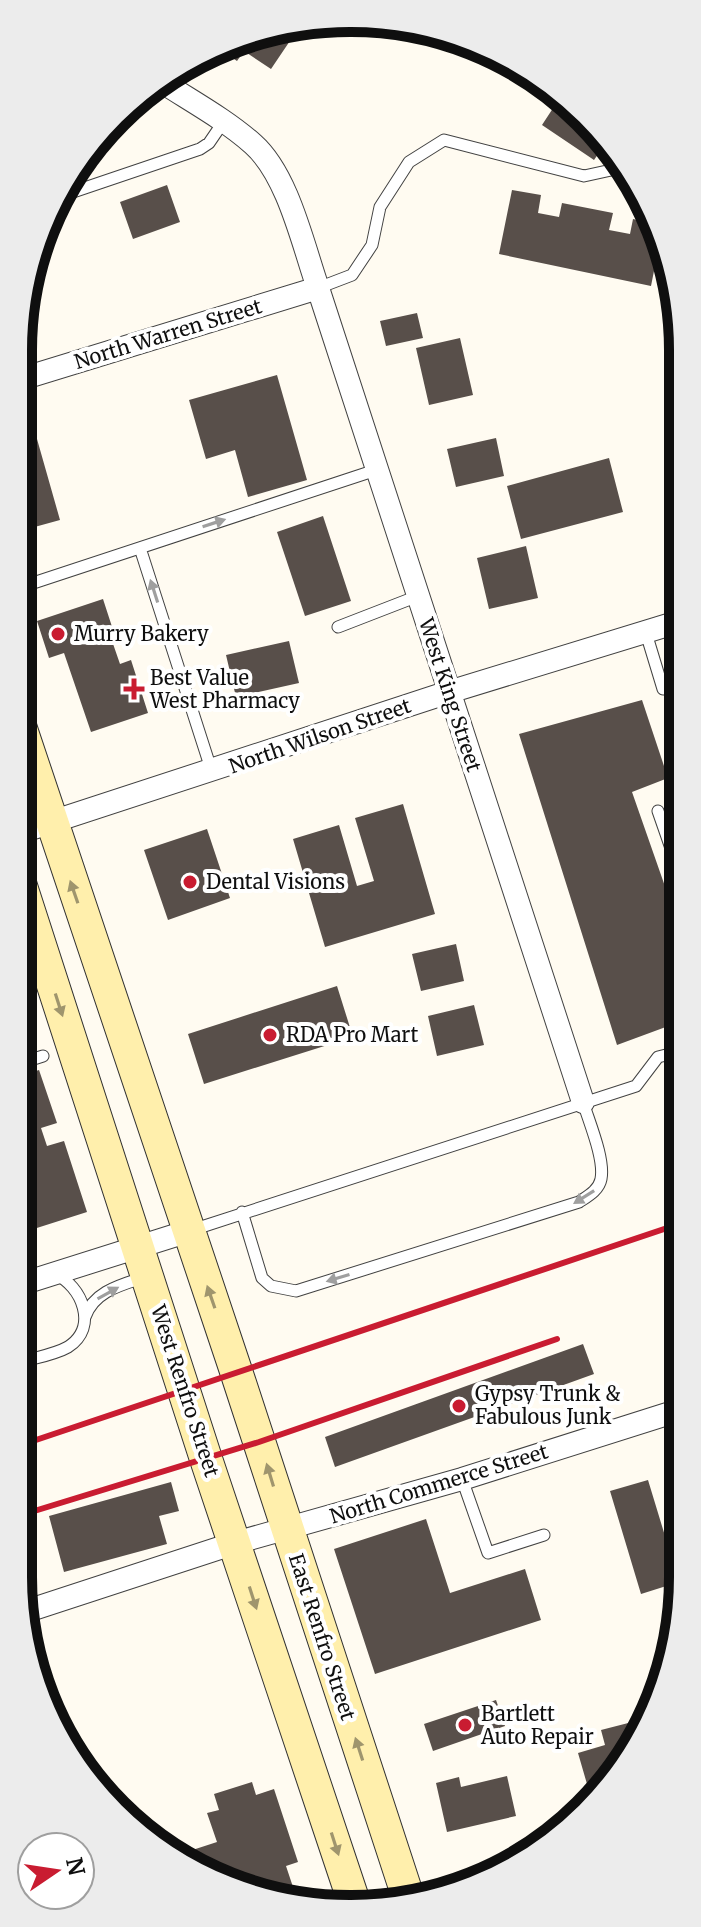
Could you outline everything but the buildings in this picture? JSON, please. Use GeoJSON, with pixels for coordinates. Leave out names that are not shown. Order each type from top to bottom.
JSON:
{"type":"FeatureCollection","features":[{"type":"Feature","properties":{"kind":"main road"},"geometry":{"type":"LineString","coordinates":[[32,763],[189,1231]]}},
{"type":"Feature","properties":{"kind":"main road","name":"West Renfro Street"},"geometry":{"type":"LineString","coordinates":[[32,920],[352,1895]]}},
{"type":"Feature","properties":{"kind":"main road","name":"East Renfro Street"},"geometry":{"type":"LineString","coordinates":[[189,1231],[406,1890]]}},
{"type":"Feature","properties":{"kind":"street","name":"West King Street"},"geometry":{"type":"LineString","coordinates":[[171,88],[224,121],[256,146],[279,177],[583,1102]]}},
{"type":"Feature","properties":{"kind":"street","name":"North Warren Street"},"geometry":{"type":"LineString","coordinates":[[32,376],[318,288]]}},
{"type":"Feature","properties":{"kind":"street","name":"North Wilson Street"},"geometry":{"type":"LineString","coordinates":[[32,828],[449,692],[669,625]]}},
{"type":"Feature","properties":{"kind":"street"},"geometry":{"type":"LineString","coordinates":[[32,1280],[54,1273],[143,1262],[189,1231]]}},
{"type":"Feature","properties":{"kind":"street","name":"North Commerce Street"},"geometry":{"type":"LineString","coordinates":[[34,1609],[235,1543],[462,1479],[669,1414]]}},
{"type":"Feature","properties":{"kind":"lane"},"geometry":{"type":"LineString","coordinates":[[75,191],[200,149],[209,143],[224,121]]}},
{"type":"Feature","properties":{"kind":"lane"},"geometry":{"type":"LineString","coordinates":[[318,288],[352,275],[372,245],[380,207],[409,162],[444,140],[584,176],[612,170]]}},
{"type":"Feature","properties":{"kind":"lane"},"geometry":{"type":"LineString","coordinates":[[32,583],[376,470]]}},
{"type":"Feature","properties":{"kind":"lane"},"geometry":{"type":"LineString","coordinates":[[140,548],[212,772]]}},
{"type":"Feature","properties":{"kind":"lane"},"geometry":{"type":"LineString","coordinates":[[338,627],[418,596]]}},
{"type":"Feature","properties":{"kind":"lane"},"geometry":{"type":"LineString","coordinates":[[646,633],[663,689],[669,687]]}},
{"type":"Feature","properties":{"kind":"lane"},"geometry":{"type":"LineString","coordinates":[[658,811],[669,843]]}},
{"type":"Feature","properties":{"kind":"lane"},"geometry":{"type":"LineString","coordinates":[[189,1231],[636,1086],[658,1057],[669,1054]]}},
{"type":"Feature","properties":{"kind":"lane"},"geometry":{"type":"LineString","coordinates":[[32,1060],[43,1056]]}},
{"type":"Feature","properties":{"kind":"lane"},"geometry":{"type":"LineString","coordinates":[[242,1212],[262,1278],[271,1286],[296,1291],[579,1202],[593,1193],[601,1179],[599,1156],[583,1102]]}},
{"type":"Feature","properties":{"kind":"lane"},"geometry":{"type":"LineString","coordinates":[[32,1359],[68,1347],[77,1337],[87,1311],[96,1299],[143,1262]]}},
{"type":"Feature","properties":{"kind":"lane"},"geometry":{"type":"LineString","coordinates":[[54,1273],[66,1279],[82,1299],[85,1312],[83,1325]]}},
{"type":"Feature","properties":{"kind":"lane"},"geometry":{"type":"LineString","coordinates":[[462,1479],[488,1553],[544,1535]]}},
{"type":"Feature","properties":{"kind":"railway"},"geometry":{"type":"LineString","coordinates":[[32,1441],[669,1227]]}},
{"type":"Feature","properties":{"kind":"railway"},"geometry":{"type":"LineString","coordinates":[[32,1512],[259,1442],[557,1339]]}},
{"type":"Feature","properties":{"kind":"place","name":"Murry Bakery"},"geometry":{"type":"Point","coordinates":[58,634]}},
{"type":"Feature","properties":{"kind":"place","name":"Best Value West Pharmacy"},"geometry":{"type":"Point","coordinates":[134,689]}},
{"type":"Feature","properties":{"kind":"place","name":"Dental Visions"},"geometry":{"type":"Point","coordinates":[190,882]}},
{"type":"Feature","properties":{"kind":"place","name":"RDA Pro Mart"},"geometry":{"type":"Point","coordinates":[270,1035]}},
{"type":"Feature","properties":{"kind":"place","name":"Gypsy Trunk & Fabulous Junk"},"geometry":{"type":"Point","coordinates":[459,1406]}},
{"type":"Feature","properties":{"kind":"place","name":"Bartlett Auto Repair"},"geometry":{"type":"Point","coordinates":[465,1725]}}]}
